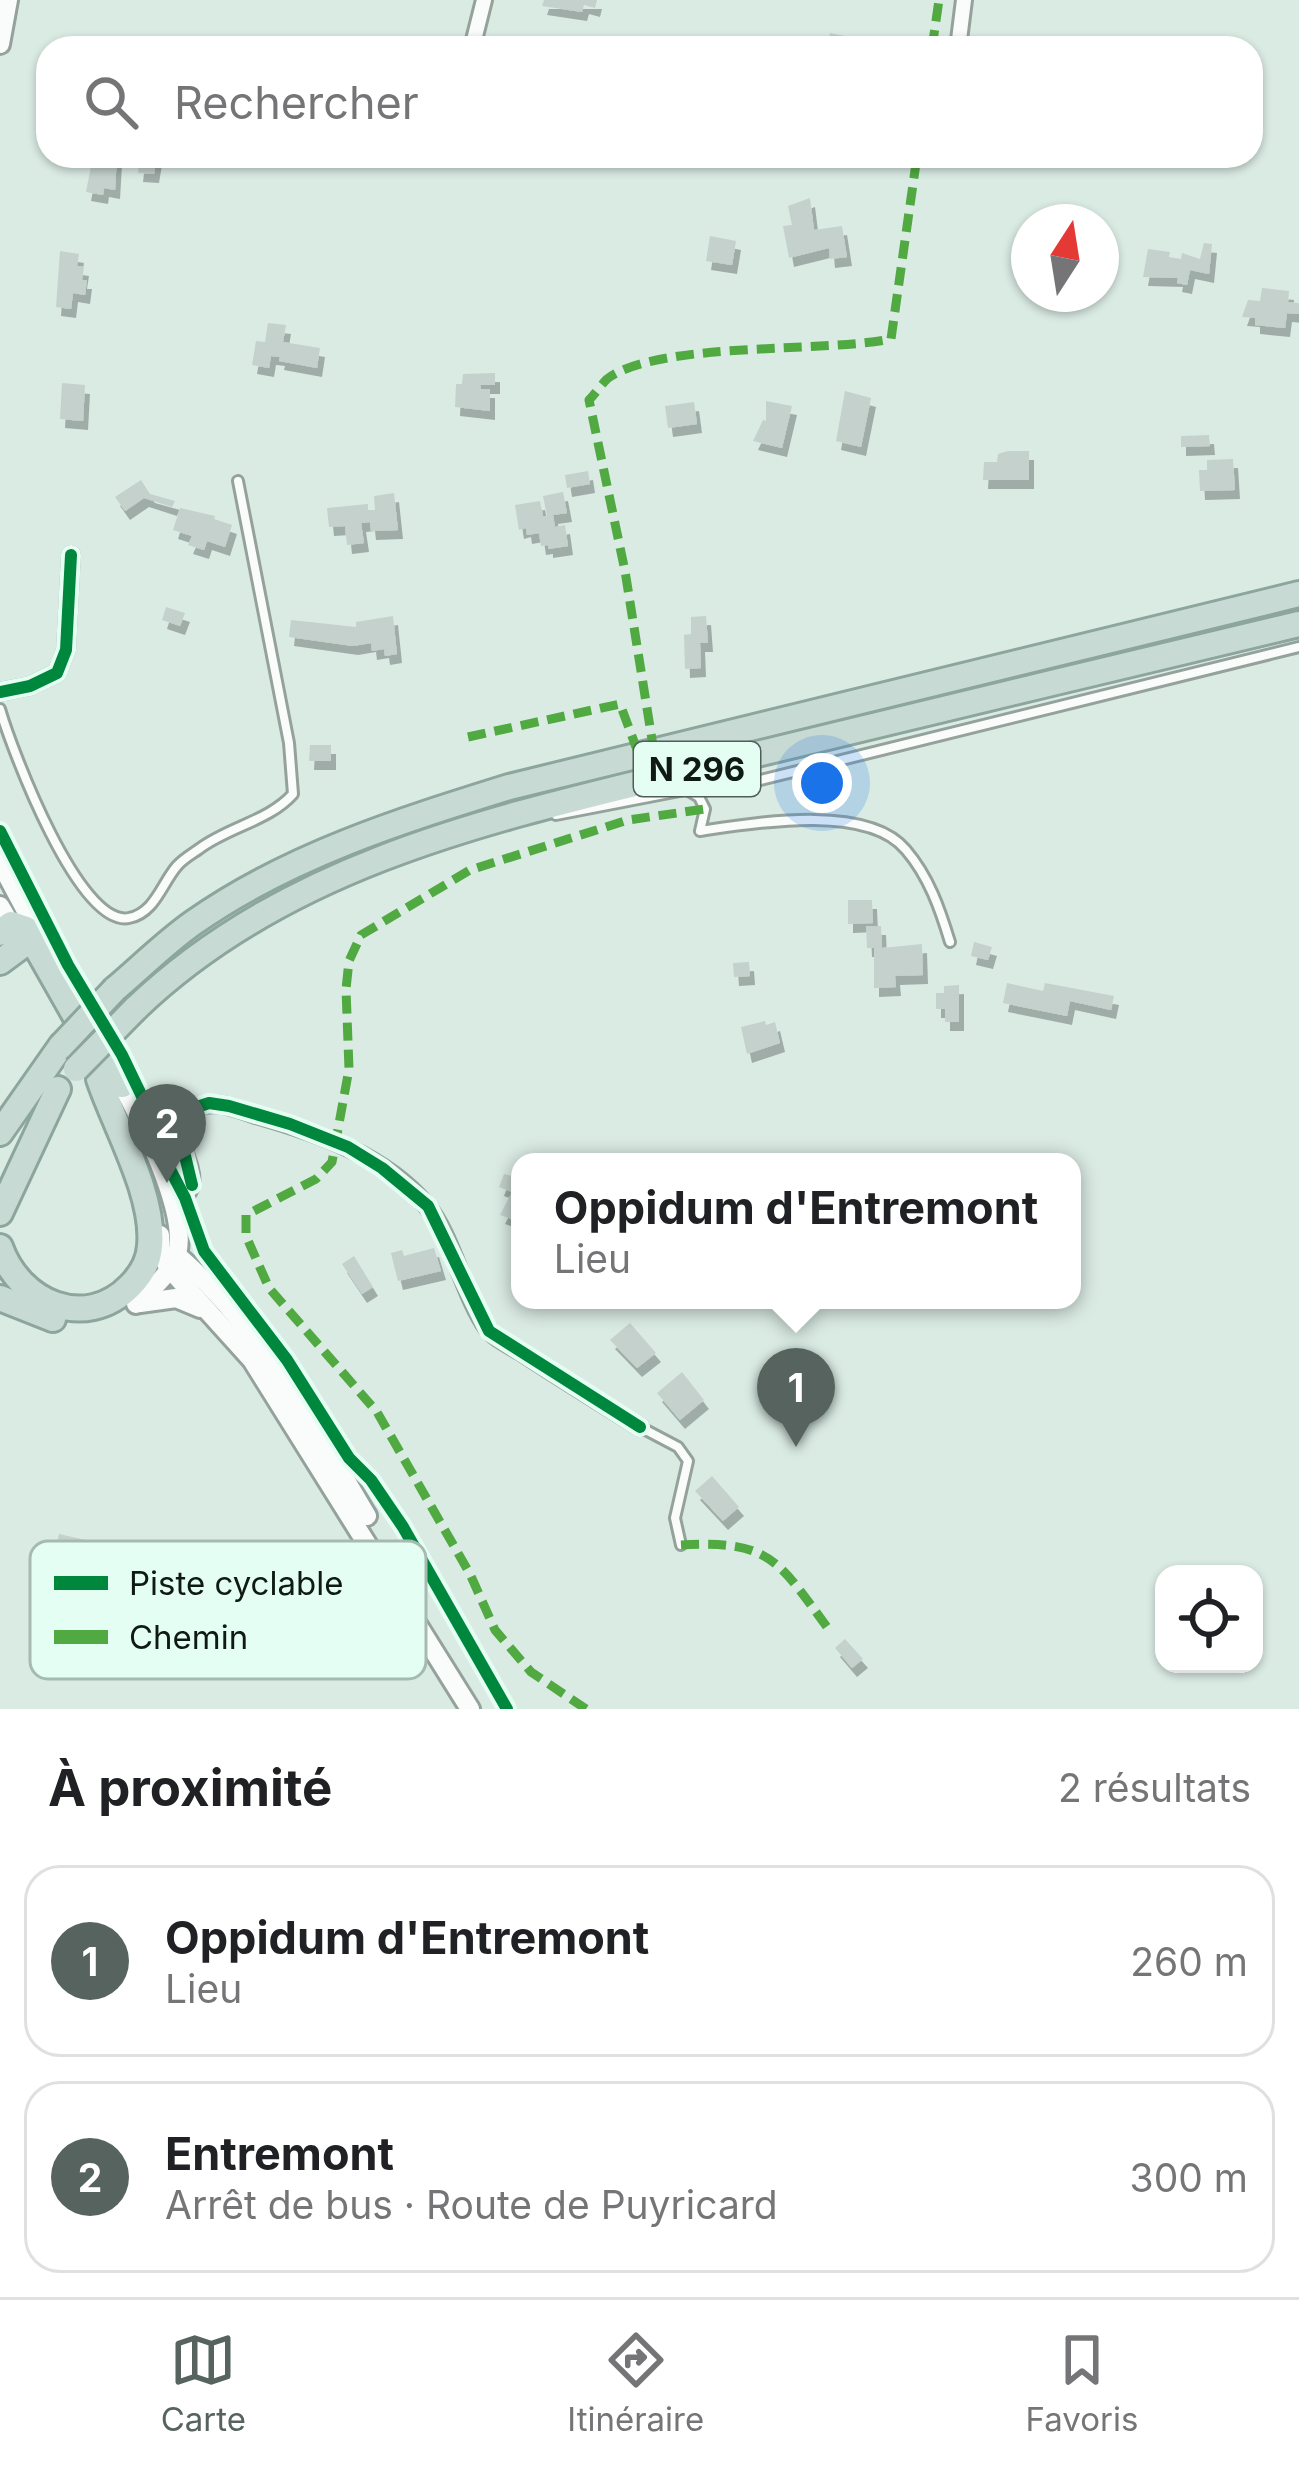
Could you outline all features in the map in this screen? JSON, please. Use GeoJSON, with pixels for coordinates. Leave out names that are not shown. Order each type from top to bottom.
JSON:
{"type":"FeatureCollection","features":[{"type":"Feature","properties":{"kind":"highway","name":"N 296"},"geometry":{"type":"LineString","coordinates":[[0,1132],[59,1042],[112,985],[192,924],[299,864],[361,836],[509,787],[1299,594]]}},
{"type":"Feature","properties":{"kind":"highway","name":"N 296"},"geometry":{"type":"LineString","coordinates":[[0,1177],[58,1089],[101,1083],[135,1009],[230,933],[291,896],[362,865],[477,825],[1299,624]]}},
{"type":"Feature","properties":{"kind":"highway"},"geometry":{"type":"LineString","coordinates":[[2,1257],[38,1298],[52,1305],[81,1308],[119,1297],[164,1257],[101,1083],[103,1065],[12,927]]}},
{"type":"Feature","properties":{"kind":"highway"},"geometry":{"type":"LineString","coordinates":[[0,962],[12,927]]}},
{"type":"Feature","properties":{"kind":"highway"},"geometry":{"type":"LineString","coordinates":[[0,1109],[59,1042]]}},
{"type":"Feature","properties":{"kind":"highway"},"geometry":{"type":"LineString","coordinates":[[0,1214],[58,1089]]}},
{"type":"Feature","properties":{"kind":"highway"},"geometry":{"type":"LineString","coordinates":[[0,1298],[65,1322],[104,1318],[136,1304]]}},
{"type":"Feature","properties":{"kind":"main road"},"geometry":{"type":"LineString","coordinates":[[0,44],[8,0]]}},
{"type":"Feature","properties":{"kind":"main road"},"geometry":{"type":"LineString","coordinates":[[0,862],[101,1083],[137,1111],[172,1205],[164,1257],[136,1304]]}},
{"type":"Feature","properties":{"kind":"main road"},"geometry":{"type":"LineString","coordinates":[[0,882],[12,927]]}},
{"type":"Feature","properties":{"kind":"main road"},"geometry":{"type":"LineString","coordinates":[[164,1257],[262,1375],[368,1541]]}},
{"type":"Feature","properties":{"kind":"main road"},"geometry":{"type":"LineString","coordinates":[[164,1257],[251,1330],[318,1431],[380,1541]]}},
{"type":"Feature","properties":{"kind":"main road"},"geometry":{"type":"LineString","coordinates":[[136,1304],[176,1298],[209,1313]]}},
{"type":"Feature","properties":{"kind":"main road"},"geometry":{"type":"LineString","coordinates":[[426,1623],[473,1707]]}},
{"type":"Feature","properties":{"kind":"main road"},"geometry":{"type":"LineString","coordinates":[[426,1633],[473,1707]]}},
{"type":"Feature","properties":{"kind":"street"},"geometry":{"type":"LineString","coordinates":[[475,36],[484,0]]}},
{"type":"Feature","properties":{"kind":"street"},"geometry":{"type":"LineString","coordinates":[[960,36],[964,0]]}},
{"type":"Feature","properties":{"kind":"street"},"geometry":{"type":"LineString","coordinates":[[0,692],[30,686],[57,673],[66,650],[71,555]]}},
{"type":"Feature","properties":{"kind":"street"},"geometry":{"type":"LineString","coordinates":[[172,1205],[193,1187],[179,1131],[182,1120],[191,1109],[208,1103],[290,1124],[348,1147],[428,1206],[489,1331],[640,1427]]}},
{"type":"Feature","properties":{"kind":"lane"},"geometry":{"type":"LineString","coordinates":[[0,709],[40,811],[88,898],[110,917],[130,918],[149,908],[178,864],[242,823],[280,809],[293,794],[289,743],[238,481]]}},
{"type":"Feature","properties":{"kind":"lane"},"geometry":{"type":"LineString","coordinates":[[477,825],[596,810],[685,790],[724,789],[1299,647]]}},
{"type":"Feature","properties":{"kind":"lane"},"geometry":{"type":"LineString","coordinates":[[685,790],[699,797],[705,809],[700,831],[766,821],[854,821],[904,845],[937,899],[950,942]]}},
{"type":"Feature","properties":{"kind":"lane"},"geometry":{"type":"LineString","coordinates":[[640,1427],[678,1447],[688,1462],[675,1518],[681,1545]]}},
{"type":"Feature","properties":{"kind":"building"},"geometry":{"type":"Polygon","coordinates":[[[544,0],[597,0],[595,8],[584,5],[582,12],[542,6],[544,0]]]}},
{"type":"Feature","properties":{"kind":"building"},"geometry":{"type":"Polygon","coordinates":[[[91,168],[116,168],[115,190],[104,188],[103,195],[86,192],[91,168]]]}},
{"type":"Feature","properties":{"kind":"building"},"geometry":{"type":"Polygon","coordinates":[[[810,198],[814,230],[842,226],[847,257],[830,259],[829,248],[789,258],[783,226],[792,225],[788,206],[810,198]]]}},
{"type":"Feature","properties":{"kind":"building"},"geometry":{"type":"Polygon","coordinates":[[[710,236],[736,241],[732,265],[706,261],[710,236]]]}},
{"type":"Feature","properties":{"kind":"building"},"geometry":{"type":"Polygon","coordinates":[[[1204,243],[1212,244],[1209,274],[1190,270],[1187,285],[1177,283],[1178,278],[1143,277],[1148,249],[1170,252],[1169,257],[1181,259],[1182,253],[1200,259],[1204,243]]]}},
{"type":"Feature","properties":{"kind":"building"},"geometry":{"type":"Polygon","coordinates":[[[60,251],[79,254],[77,266],[84,267],[82,280],[87,280],[85,295],[73,293],[71,309],[56,307],[60,251]]]}},
{"type":"Feature","properties":{"kind":"building"},"geometry":{"type":"Polygon","coordinates":[[[1262,288],[1289,291],[1288,302],[1299,303],[1299,314],[1287,313],[1285,328],[1255,325],[1255,318],[1242,317],[1248,300],[1260,301],[1262,288]]]}},
{"type":"Feature","properties":{"kind":"building"},"geometry":{"type":"Polygon","coordinates":[[[268,323],[286,325],[283,342],[320,348],[317,368],[271,356],[269,368],[252,365],[256,341],[265,342],[268,323]]]}},
{"type":"Feature","properties":{"kind":"building"},"geometry":{"type":"Polygon","coordinates":[[[495,373],[495,385],[480,385],[490,389],[490,411],[455,407],[456,384],[462,384],[463,374],[495,373]]]}},
{"type":"Feature","properties":{"kind":"building"},"geometry":{"type":"Polygon","coordinates":[[[62,383],[85,385],[83,421],[60,419],[62,383]]]}},
{"type":"Feature","properties":{"kind":"building"},"geometry":{"type":"Polygon","coordinates":[[[845,391],[871,398],[861,447],[836,441],[845,391]]]}},
{"type":"Feature","properties":{"kind":"building"},"geometry":{"type":"Polygon","coordinates":[[[766,401],[792,406],[782,448],[753,441],[766,421],[766,401]]]}},
{"type":"Feature","properties":{"kind":"building"},"geometry":{"type":"Polygon","coordinates":[[[694,402],[697,424],[668,428],[665,406],[694,402]]]}},
{"type":"Feature","properties":{"kind":"building"},"geometry":{"type":"Polygon","coordinates":[[[1209,435],[1210,446],[1181,447],[1181,436],[1209,435]]]}},
{"type":"Feature","properties":{"kind":"building"},"geometry":{"type":"Polygon","coordinates":[[[1029,451],[1029,480],[983,480],[984,462],[997,462],[998,454],[1029,451]]]}},
{"type":"Feature","properties":{"kind":"building"},"geometry":{"type":"Polygon","coordinates":[[[1233,459],[1235,490],[1200,491],[1199,470],[1207,470],[1207,460],[1233,459]]]}},
{"type":"Feature","properties":{"kind":"building"},"geometry":{"type":"Polygon","coordinates":[[[588,471],[590,484],[567,488],[565,475],[588,471]]]}},
{"type":"Feature","properties":{"kind":"building"},"geometry":{"type":"Polygon","coordinates":[[[141,480],[150,494],[175,501],[172,507],[144,498],[125,511],[115,497],[141,480]]]}},
{"type":"Feature","properties":{"kind":"building"},"geometry":{"type":"Polygon","coordinates":[[[563,492],[567,513],[553,515],[555,527],[565,525],[568,546],[548,549],[548,545],[541,546],[539,533],[527,535],[526,528],[519,530],[515,505],[540,501],[543,516],[547,516],[543,496],[563,492]]]}},
{"type":"Feature","properties":{"kind":"building"},"geometry":{"type":"Polygon","coordinates":[[[394,493],[398,530],[371,531],[370,522],[361,523],[364,543],[347,545],[345,526],[329,527],[327,508],[368,504],[368,510],[375,510],[374,496],[394,493]]]}},
{"type":"Feature","properties":{"kind":"building"},"geometry":{"type":"Polygon","coordinates":[[[180,508],[232,525],[225,547],[207,541],[204,550],[188,545],[192,536],[173,530],[180,508]]]}},
{"type":"Feature","properties":{"kind":"building"},"geometry":{"type":"Polygon","coordinates":[[[166,607],[185,613],[180,626],[162,620],[166,607]]]}},
{"type":"Feature","properties":{"kind":"building"},"geometry":{"type":"Polygon","coordinates":[[[393,616],[397,654],[372,651],[371,643],[353,646],[289,637],[291,620],[356,627],[356,622],[393,616]]]}},
{"type":"Feature","properties":{"kind":"building"},"geometry":{"type":"Polygon","coordinates":[[[706,616],[708,643],[700,643],[701,668],[685,669],[684,635],[691,634],[691,617],[706,616]]]}},
{"type":"Feature","properties":{"kind":"building"},"geometry":{"type":"Polygon","coordinates":[[[310,745],[331,745],[331,761],[309,761],[310,745]]]}},
{"type":"Feature","properties":{"kind":"building"},"geometry":{"type":"Polygon","coordinates":[[[848,900],[872,900],[873,923],[848,924],[848,900]]]}},
{"type":"Feature","properties":{"kind":"building"},"geometry":{"type":"Polygon","coordinates":[[[866,926],[881,926],[882,948],[922,944],[923,975],[895,976],[896,987],[874,988],[874,948],[867,948],[866,926]]]}},
{"type":"Feature","properties":{"kind":"building"},"geometry":{"type":"Polygon","coordinates":[[[974,942],[992,947],[988,960],[971,956],[974,942]]]}},
{"type":"Feature","properties":{"kind":"building"},"geometry":{"type":"Polygon","coordinates":[[[749,962],[750,976],[734,977],[733,963],[749,962]]]}},
{"type":"Feature","properties":{"kind":"building"},"geometry":{"type":"Polygon","coordinates":[[[1007,983],[1043,991],[1045,983],[1114,996],[1111,1010],[1070,1001],[1067,1016],[1003,1003],[1007,983]]]}},
{"type":"Feature","properties":{"kind":"building"},"geometry":{"type":"Polygon","coordinates":[[[959,985],[959,1022],[945,1022],[945,1009],[936,1009],[936,993],[944,993],[944,986],[959,985]]]}},
{"type":"Feature","properties":{"kind":"building"},"geometry":{"type":"Polygon","coordinates":[[[765,1021],[766,1025],[775,1022],[780,1043],[747,1054],[741,1027],[765,1021]]]}},
{"type":"Feature","properties":{"kind":"building"},"geometry":{"type":"Polygon","coordinates":[[[504,1174],[511,1176],[511,1192],[499,1187],[504,1174]]]}},
{"type":"Feature","properties":{"kind":"building"},"geometry":{"type":"Polygon","coordinates":[[[511,1194],[511,1219],[500,1215],[511,1194]]]}},
{"type":"Feature","properties":{"kind":"building"},"geometry":{"type":"Polygon","coordinates":[[[434,1248],[441,1271],[398,1281],[391,1253],[402,1250],[404,1256],[434,1248]]]}},
{"type":"Feature","properties":{"kind":"building"},"geometry":{"type":"Polygon","coordinates":[[[354,1256],[373,1287],[362,1294],[342,1264],[354,1256]]]}},
{"type":"Feature","properties":{"kind":"building"},"geometry":{"type":"Polygon","coordinates":[[[630,1323],[656,1353],[637,1368],[610,1340],[630,1323]]]}},
{"type":"Feature","properties":{"kind":"building"},"geometry":{"type":"Polygon","coordinates":[[[682,1372],[704,1400],[680,1420],[657,1393],[682,1372]]]}},
{"type":"Feature","properties":{"kind":"building"},"geometry":{"type":"Polygon","coordinates":[[[712,1476],[739,1507],[723,1521],[695,1491],[712,1476]]]}},
{"type":"Feature","properties":{"kind":"building"},"geometry":{"type":"Polygon","coordinates":[[[59,1534],[90,1541],[57,1541],[59,1534]]]}},
{"type":"Feature","properties":{"kind":"building"},"geometry":{"type":"Polygon","coordinates":[[[845,1639],[863,1659],[852,1668],[835,1648],[845,1639]]]}},
{"type":"Feature","properties":{"kind":"marked path"},"geometry":{"type":"LineString","coordinates":[[934,36],[939,0]]}},
{"type":"Feature","properties":{"kind":"marked path"},"geometry":{"type":"LineString","coordinates":[[654,752],[625,571],[589,400],[607,379],[663,359],[891,339],[915,168]]}},
{"type":"Feature","properties":{"kind":"marked path"},"geometry":{"type":"LineString","coordinates":[[468,737],[620,704],[639,755]]}},
{"type":"Feature","properties":{"kind":"marked path"},"geometry":{"type":"LineString","coordinates":[[586,1709],[531,1672],[495,1630],[470,1574],[377,1412],[269,1288],[246,1236],[246,1215],[316,1179],[332,1162],[349,1069],[349,961],[361,935],[470,870],[628,820],[705,809]]}},
{"type":"Feature","properties":{"kind":"marked path"},"geometry":{"type":"LineString","coordinates":[[681,1545],[735,1546],[770,1560],[798,1587],[830,1631]]}},
{"type":"Feature","properties":{"kind":"cycle path"},"geometry":{"type":"LineString","coordinates":[[0,692],[30,686],[57,673],[66,650],[71,555]]}},
{"type":"Feature","properties":{"kind":"cycle path"},"geometry":{"type":"LineString","coordinates":[[0,831],[68,965],[122,1055],[204,1251],[287,1360],[349,1458],[371,1480],[411,1541]]}},
{"type":"Feature","properties":{"kind":"cycle path"},"geometry":{"type":"LineString","coordinates":[[192,1185],[179,1131],[191,1109],[209,1103],[290,1124],[348,1147],[428,1206],[489,1331],[640,1427]]}},
{"type":"Feature","properties":{"kind":"cycle path"},"geometry":{"type":"LineString","coordinates":[[426,1567],[507,1709]]}},
{"type":"Feature","properties":{"kind":"place","name":"Entremont"},"geometry":{"type":"Point","coordinates":[167,1183]}},
{"type":"Feature","properties":{"kind":"place","name":"Oppidum d'Entremont"},"geometry":{"type":"Point","coordinates":[796,1447]}}]}
